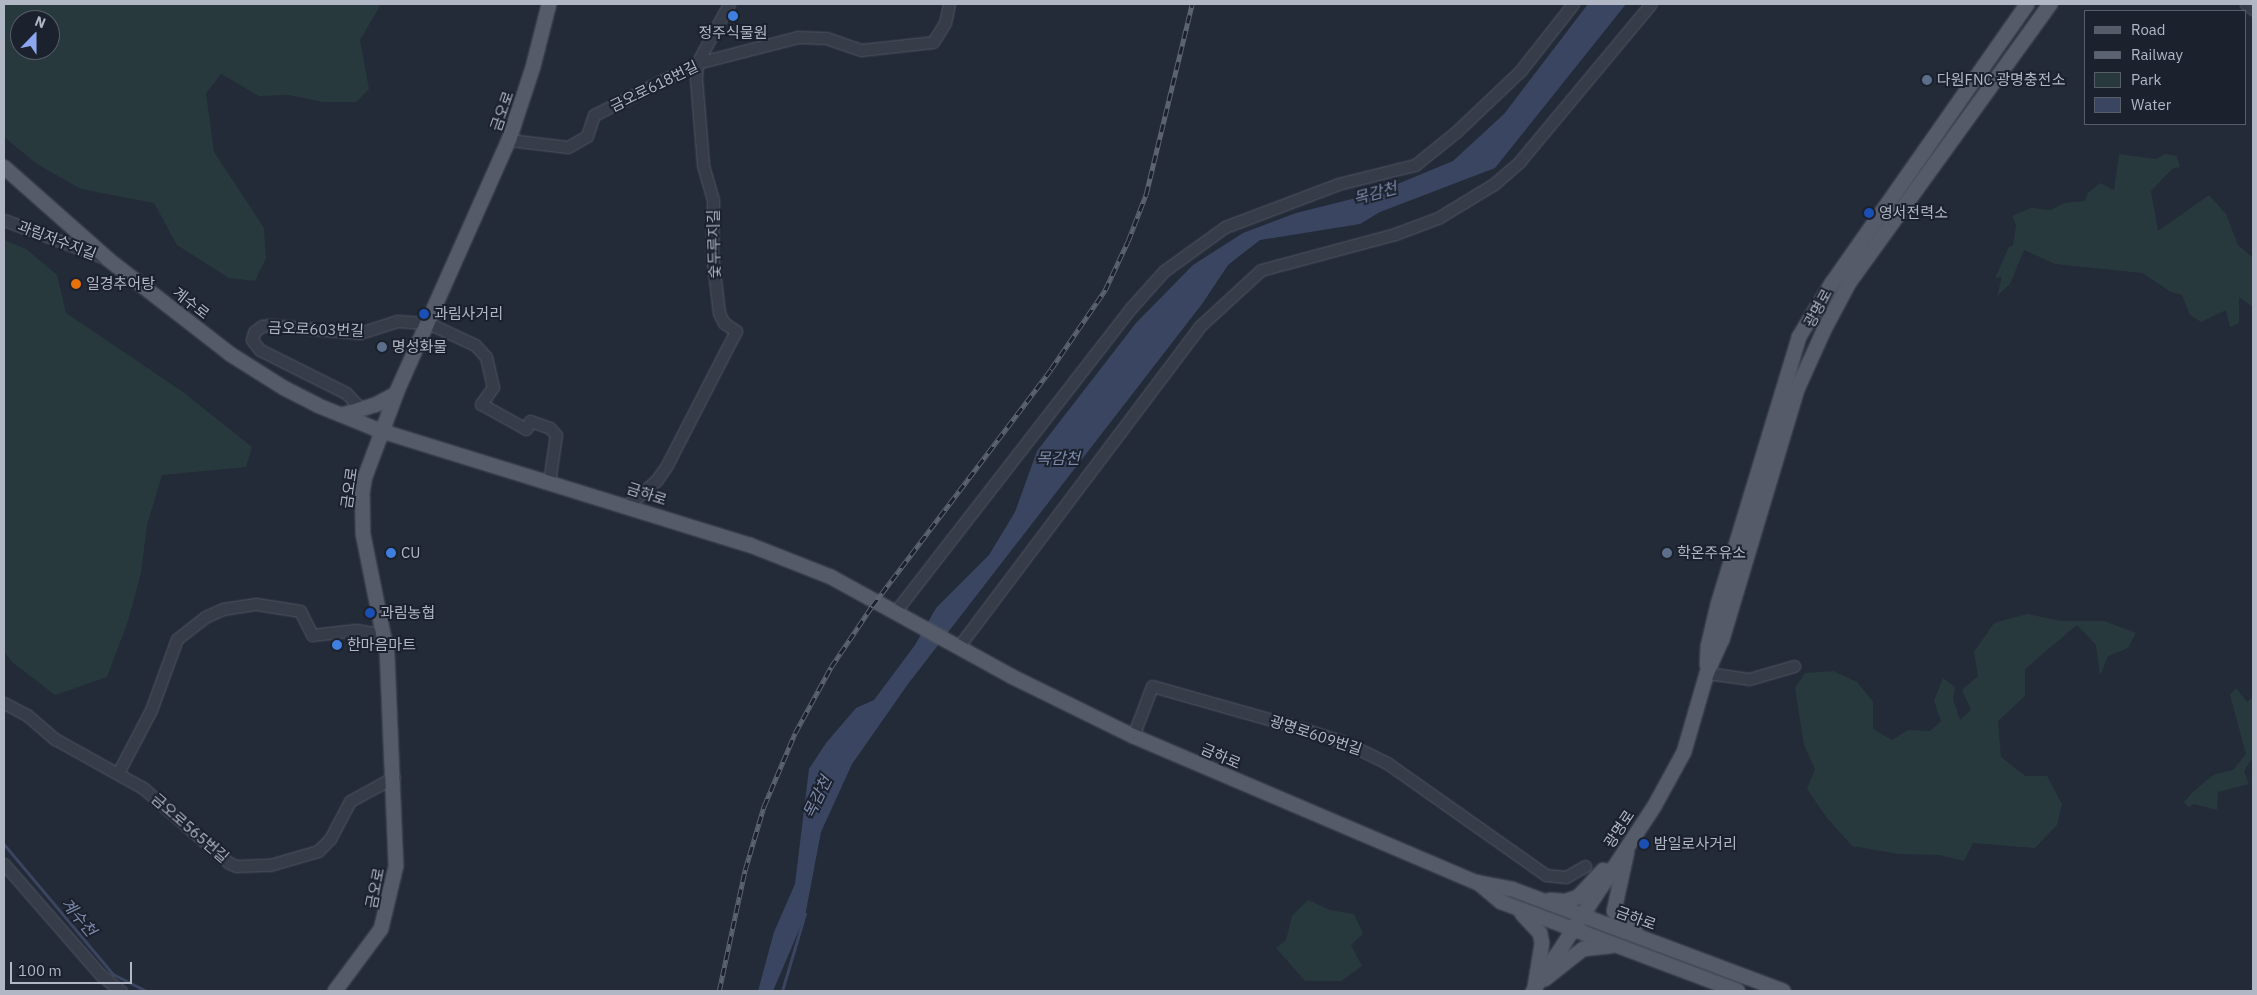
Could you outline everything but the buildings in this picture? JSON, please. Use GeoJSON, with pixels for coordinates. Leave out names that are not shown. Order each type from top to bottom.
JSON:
{"type":"FeatureCollection","features":[{"type":"Feature","properties":{"kind":"main road","name":"금오로"},"geometry":{"type":"LineString","coordinates":[[335,991],[373,943],[388,909],[396,866],[394,777],[385,635],[362,514],[365,477],[396,394],[509,140],[533,67],[549,4]]}},
{"type":"Feature","properties":{"kind":"main road","name":"광명로"},"geometry":{"type":"LineString","coordinates":[[1707,673],[1708,646],[1718,604],[1799,337],[1832,283],[2027,4]]}},
{"type":"Feature","properties":{"kind":"main road","name":"광명로"},"geometry":{"type":"LineString","coordinates":[[1534,989],[1655,805],[1684,752],[1707,673],[1722,640],[1797,390],[1824,330],[1849,283],[2050,4]]}},
{"type":"Feature","properties":{"kind":"main road","name":"계수로"},"geometry":{"type":"LineString","coordinates":[[4,167],[109,260],[246,365],[284,388],[342,415],[381,430]]}},
{"type":"Feature","properties":{"kind":"main road"},"geometry":{"type":"LineString","coordinates":[[342,415],[362,410],[396,394]]}},
{"type":"Feature","properties":{"kind":"main road","name":"금하로"},"geometry":{"type":"LineString","coordinates":[[381,430],[628,505],[750,545],[831,577],[1013,677],[1133,736],[1476,882],[1512,889],[1783,991]]}},
{"type":"Feature","properties":{"kind":"main road"},"geometry":{"type":"LineString","coordinates":[[1542,900],[1566,901],[1578,897],[1630,842]]}},
{"type":"Feature","properties":{"kind":"main road"},"geometry":{"type":"LineString","coordinates":[[1630,842],[1614,911],[1647,940]]}},
{"type":"Feature","properties":{"kind":"main road","name":"금하로"},"geometry":{"type":"LineString","coordinates":[[1476,882],[1501,902],[1517,909],[1738,991]]}},
{"type":"Feature","properties":{"kind":"main road"},"geometry":{"type":"LineString","coordinates":[[1517,909],[1540,933],[1542,943],[1534,989]]}},
{"type":"Feature","properties":{"kind":"main road"},"geometry":{"type":"LineString","coordinates":[[1534,989],[1583,949],[1596,946],[1622,948]]}},
{"type":"Feature","properties":{"kind":"street"},"geometry":{"type":"LineString","coordinates":[[697,63],[729,4]]}},
{"type":"Feature","properties":{"kind":"street","name":"금오로618번길"},"geometry":{"type":"LineString","coordinates":[[509,140],[568,148],[587,136],[594,116],[697,63],[798,37],[826,38],[861,50],[933,42],[945,23],[949,4]]}},
{"type":"Feature","properties":{"kind":"street"},"geometry":{"type":"LineString","coordinates":[[895,612],[1130,309],[1164,271],[1225,227],[1338,184],[1415,165],[1456,132],[1521,70],[1573,4]]}},
{"type":"Feature","properties":{"kind":"street"},"geometry":{"type":"LineString","coordinates":[[959,646],[1199,327],[1261,270],[1395,234],[1438,218],[1494,184],[1520,161],[1651,4]]}},
{"type":"Feature","properties":{"kind":"street"},"geometry":{"type":"LineString","coordinates":[[2246,4],[2253,9]]}},
{"type":"Feature","properties":{"kind":"street","name":"숯두루지길"},"geometry":{"type":"LineString","coordinates":[[628,505],[667,466],[736,331],[724,323],[719,313],[712,254],[713,200],[703,164],[697,63]]}},
{"type":"Feature","properties":{"kind":"street","name":"과림저수지길"},"geometry":{"type":"LineString","coordinates":[[4,220],[109,260]]}},
{"type":"Feature","properties":{"kind":"street","name":"금오로603번길"},"geometry":{"type":"LineString","coordinates":[[362,410],[346,393],[260,350],[252,340],[254,332],[262,326],[270,325],[360,333],[397,321],[428,323]]}},
{"type":"Feature","properties":{"kind":"street"},"geometry":{"type":"LineString","coordinates":[[428,323],[483,350],[493,387],[481,404],[526,429],[530,420],[550,428],[556,435],[548,482]]}},
{"type":"Feature","properties":{"kind":"street"},"geometry":{"type":"LineString","coordinates":[[118,773],[151,710],[177,639],[184,630],[205,617],[223,609],[256,604],[300,611],[312,635],[356,630],[385,635]]}},
{"type":"Feature","properties":{"kind":"street"},"geometry":{"type":"LineString","coordinates":[[1707,673],[1749,679],[1794,666]]}},
{"type":"Feature","properties":{"kind":"street","name":"광명로609번길"},"geometry":{"type":"LineString","coordinates":[[1133,736],[1152,686],[1297,727],[1344,742],[1387,763],[1546,875],[1566,877],[1585,866]]}},
{"type":"Feature","properties":{"kind":"street","name":"금오로565번길"},"geometry":{"type":"LineString","coordinates":[[4,703],[26,715],[55,739],[118,773],[156,798],[229,863],[253,867],[318,851],[330,838],[350,801],[394,777]]}},
{"type":"Feature","properties":{"kind":"street"},"geometry":{"type":"LineString","coordinates":[[4,864],[102,974],[121,991]]}},
{"type":"Feature","properties":{"kind":"green space"},"geometry":{"type":"Polygon","coordinates":[[[4,4],[381,4],[360,40],[369,89],[356,102],[323,102],[289,95],[259,96],[221,74],[206,93],[214,152],[264,228],[266,258],[255,281],[229,278],[177,245],[154,203],[81,189],[37,164],[4,137],[4,4]]]}},
{"type":"Feature","properties":{"kind":"green space"},"geometry":{"type":"Polygon","coordinates":[[[2119,154],[2156,159],[2165,154],[2177,156],[2180,167],[2172,169],[2151,191],[2158,231],[2209,195],[2226,214],[2238,245],[2253,258],[2253,307],[2239,297],[2239,323],[2230,327],[2226,310],[2201,322],[2190,315],[2182,295],[2171,292],[2142,273],[2055,264],[2024,250],[2010,284],[1997,296],[2002,277],[1995,278],[2009,247],[2013,246],[2016,225],[2012,216],[2031,208],[2051,210],[2064,203],[2085,201],[2088,193],[2100,183],[2114,190],[2119,154]]]}},
{"type":"Feature","properties":{"kind":"green space"},"geometry":{"type":"Polygon","coordinates":[[[4,240],[26,249],[57,275],[66,313],[183,392],[252,447],[246,467],[162,475],[147,525],[141,573],[128,621],[107,677],[55,695],[12,662],[4,651],[4,240]]]}},
{"type":"Feature","properties":{"kind":"green space"},"geometry":{"type":"Polygon","coordinates":[[[2027,614],[2061,621],[2104,621],[2136,633],[2128,648],[2108,656],[2100,676],[2096,645],[2077,625],[2025,669],[2025,696],[1998,721],[2001,757],[2025,776],[2047,776],[2062,804],[2057,825],[2035,848],[1973,843],[1964,861],[1939,855],[1899,854],[1852,846],[1827,818],[1807,789],[1815,769],[1804,745],[1795,688],[1805,673],[1833,671],[1857,682],[1873,702],[1873,729],[1892,740],[1908,730],[1930,731],[1941,721],[1934,701],[1943,678],[1955,687],[1953,699],[1960,720],[1971,710],[1962,690],[1978,676],[1974,652],[1994,623],[2027,614]]]}},
{"type":"Feature","properties":{"kind":"green space"},"geometry":{"type":"Polygon","coordinates":[[[2236,688],[2247,702],[2253,697],[2253,757],[2244,771],[2249,784],[2218,792],[2217,810],[2194,804],[2188,807],[2184,802],[2193,792],[2213,775],[2233,770],[2246,754],[2230,695],[2236,688]]]}},
{"type":"Feature","properties":{"kind":"green space"},"geometry":{"type":"Polygon","coordinates":[[[1308,900],[1330,910],[1354,914],[1363,934],[1351,945],[1362,966],[1341,981],[1305,981],[1276,948],[1286,940],[1292,916],[1308,900]]]}},
{"type":"Feature","properties":{"kind":"water","name":"목감천"},"geometry":{"type":"Polygon","coordinates":[[[1588,4],[1626,4],[1495,168],[1380,212],[1360,224],[1260,240],[1228,265],[1202,304],[908,684],[852,764],[821,832],[805,916],[773,991],[758,991],[774,932],[795,884],[809,769],[826,743],[856,708],[874,700],[915,645],[936,608],[989,555],[1015,512],[1037,451],[1136,323],[1193,265],[1243,233],[1296,213],[1376,193],[1453,161],[1504,114],[1588,4]]]}},
{"type":"Feature","properties":{"kind":"waterway","name":"계수천"},"geometry":{"type":"LineString","coordinates":[[4,844],[113,974],[147,991]]}},
{"type":"Feature","properties":{"kind":"waterway","name":"목감천"},"geometry":{"type":"LineString","coordinates":[[782,991],[805,914]]}},
{"type":"Feature","properties":{"kind":"railway"},"geometry":{"type":"LineString","coordinates":[[719,991],[745,870],[764,806],[795,733],[831,667],[872,606],[1051,369],[1105,290],[1128,241],[1146,194],[1192,4]]}},
{"type":"Feature","properties":{"kind":"place","name":"정주식물원"},"geometry":{"type":"Point","coordinates":[733,16]}},
{"type":"Feature","properties":{"kind":"place","name":"다원FNC 광명충전소"},"geometry":{"type":"Point","coordinates":[1927,80]}},
{"type":"Feature","properties":{"kind":"place","name":"영서전력소"},"geometry":{"type":"Point","coordinates":[1869,213]}},
{"type":"Feature","properties":{"kind":"place","name":"일경추어탕"},"geometry":{"type":"Point","coordinates":[76,284]}},
{"type":"Feature","properties":{"kind":"place","name":"과림사거리"},"geometry":{"type":"Point","coordinates":[424,314]}},
{"type":"Feature","properties":{"kind":"place","name":"명성화물"},"geometry":{"type":"Point","coordinates":[382,347]}},
{"type":"Feature","properties":{"kind":"place","name":"CU"},"geometry":{"type":"Point","coordinates":[391,553]}},
{"type":"Feature","properties":{"kind":"place","name":"학온주유소"},"geometry":{"type":"Point","coordinates":[1667,553]}},
{"type":"Feature","properties":{"kind":"place","name":"과림농협"},"geometry":{"type":"Point","coordinates":[370,613]}},
{"type":"Feature","properties":{"kind":"place","name":"한마음마트"},"geometry":{"type":"Point","coordinates":[337,645]}},
{"type":"Feature","properties":{"kind":"place","name":"밤일로사거리"},"geometry":{"type":"Point","coordinates":[1644,844]}}]}
